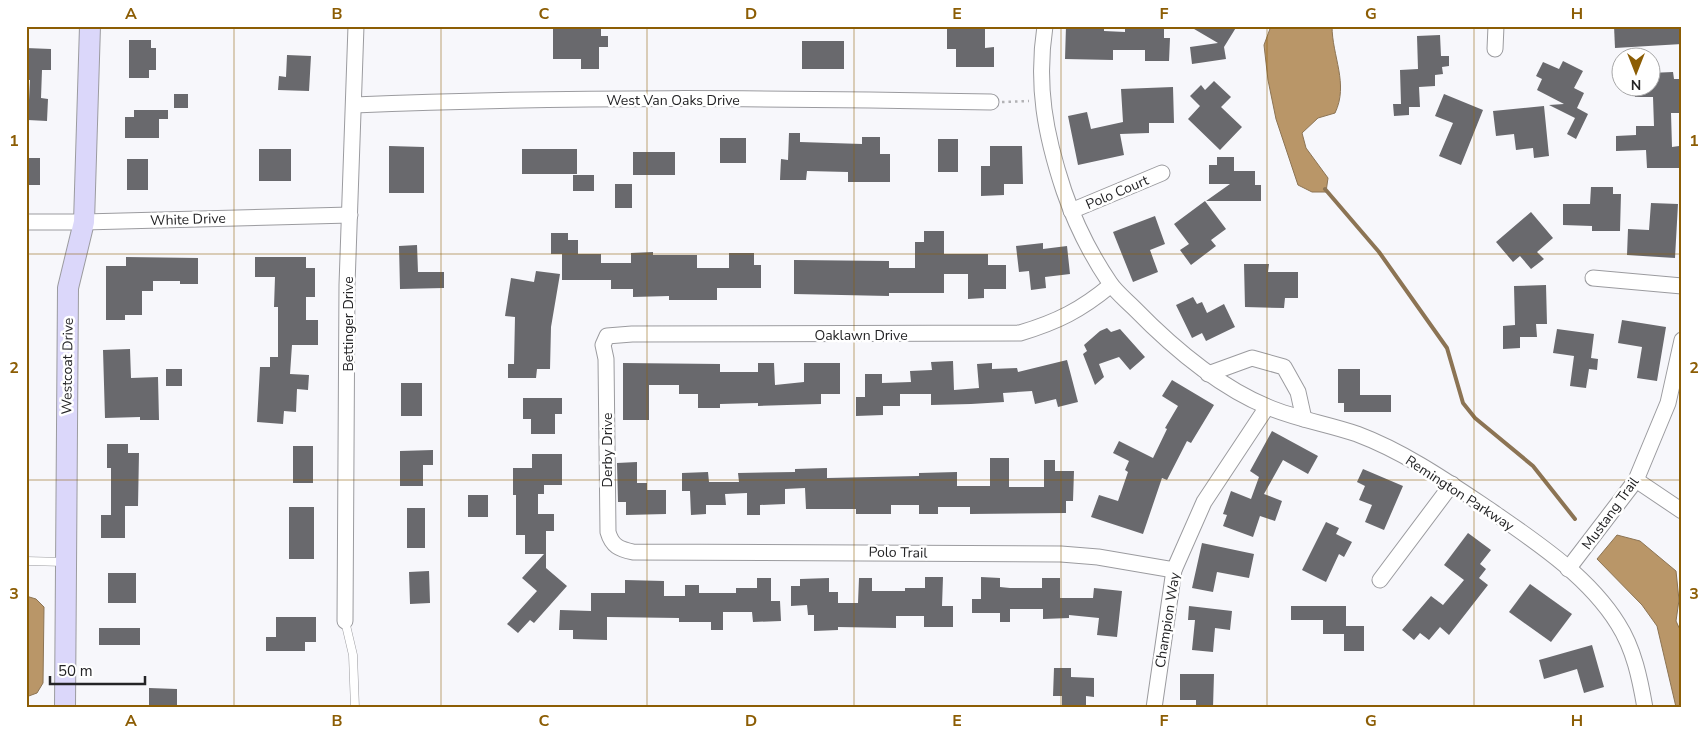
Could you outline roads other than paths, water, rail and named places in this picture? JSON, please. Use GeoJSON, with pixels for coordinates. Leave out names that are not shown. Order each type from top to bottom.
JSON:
{"type":"FeatureCollection","features":[{"type":"Feature","properties":{"kind":"street","name":"Westcoat Drive"},"geometry":{"type":"LineString","coordinates":[[65,708],[68,288],[84,222],[90,26]]}},
{"type":"Feature","properties":{"kind":"street","name":"Bettinger Drive"},"geometry":{"type":"LineString","coordinates":[[345,621],[347,285],[356,26]]}},
{"type":"Feature","properties":{"kind":"street","name":"Remington Parkway"},"geometry":{"type":"LineString","coordinates":[[1045,26],[1041,51],[1041,101],[1052,155],[1071,211],[1111,285],[1156,331],[1208,374],[1267,407],[1358,435],[1407,458],[1452,484],[1537,543],[1568,569],[1602,602],[1619,624],[1639,674],[1645,708]]}},
{"type":"Feature","properties":{"kind":"street"},"geometry":{"type":"LineString","coordinates":[[1495,49],[1496,26]]}},
{"type":"Feature","properties":{"kind":"street","name":"West Van Oaks Drive"},"geometry":{"type":"LineString","coordinates":[[354,105],[472,101],[819,100],[991,102]]}},
{"type":"Feature","properties":{"kind":"street","name":"Polo Court"},"geometry":{"type":"LineString","coordinates":[[1071,211],[1162,173]]}},
{"type":"Feature","properties":{"kind":"street","name":"White Drive"},"geometry":{"type":"LineString","coordinates":[[26,222],[350,215]]}},
{"type":"Feature","properties":{"kind":"street"},"geometry":{"type":"LineString","coordinates":[[1593,278],[1682,286]]}},
{"type":"Feature","properties":{"kind":"street","name":"Oaklawn Drive"},"geometry":{"type":"LineString","coordinates":[[603,345],[607,336],[632,334],[1020,333],[1072,314],[1087,305],[1111,285]]}},
{"type":"Feature","properties":{"kind":"street","name":"Mustang Trail"},"geometry":{"type":"LineString","coordinates":[[1568,569],[1636,480],[1668,403],[1682,340]]}},
{"type":"Feature","properties":{"kind":"street","name":"Derby Drive"},"geometry":{"type":"LineString","coordinates":[[603,345],[606,359],[608,532],[611,543],[620,549]]}},
{"type":"Feature","properties":{"kind":"street"},"geometry":{"type":"LineString","coordinates":[[1208,374],[1252,358],[1284,368],[1298,392],[1304,419]]}},
{"type":"Feature","properties":{"kind":"street","name":"Champion Way"},"geometry":{"type":"LineString","coordinates":[[1154,708],[1174,570],[1204,502],[1267,407]]}},
{"type":"Feature","properties":{"kind":"street"},"geometry":{"type":"LineString","coordinates":[[1636,480],[1682,510]]}},
{"type":"Feature","properties":{"kind":"street"},"geometry":{"type":"LineString","coordinates":[[1380,580],[1452,484]]}},
{"type":"Feature","properties":{"kind":"street","name":"Polo Trail"},"geometry":{"type":"LineString","coordinates":[[620,549],[632,552],[1061,554],[1098,557],[1174,570]]}},
{"type":"Feature","properties":{"kind":"lane"},"geometry":{"type":"LineString","coordinates":[[26,562],[65,562]]}},
{"type":"Feature","properties":{"kind":"lane"},"geometry":{"type":"LineString","coordinates":[[345,621],[353,655],[355,708]]}},
{"type":"Feature","properties":{"kind":"waterway"},"geometry":{"type":"LineString","coordinates":[[1325,189],[1379,252],[1447,348],[1463,403],[1475,418],[1533,466],[1575,519]]}}]}
